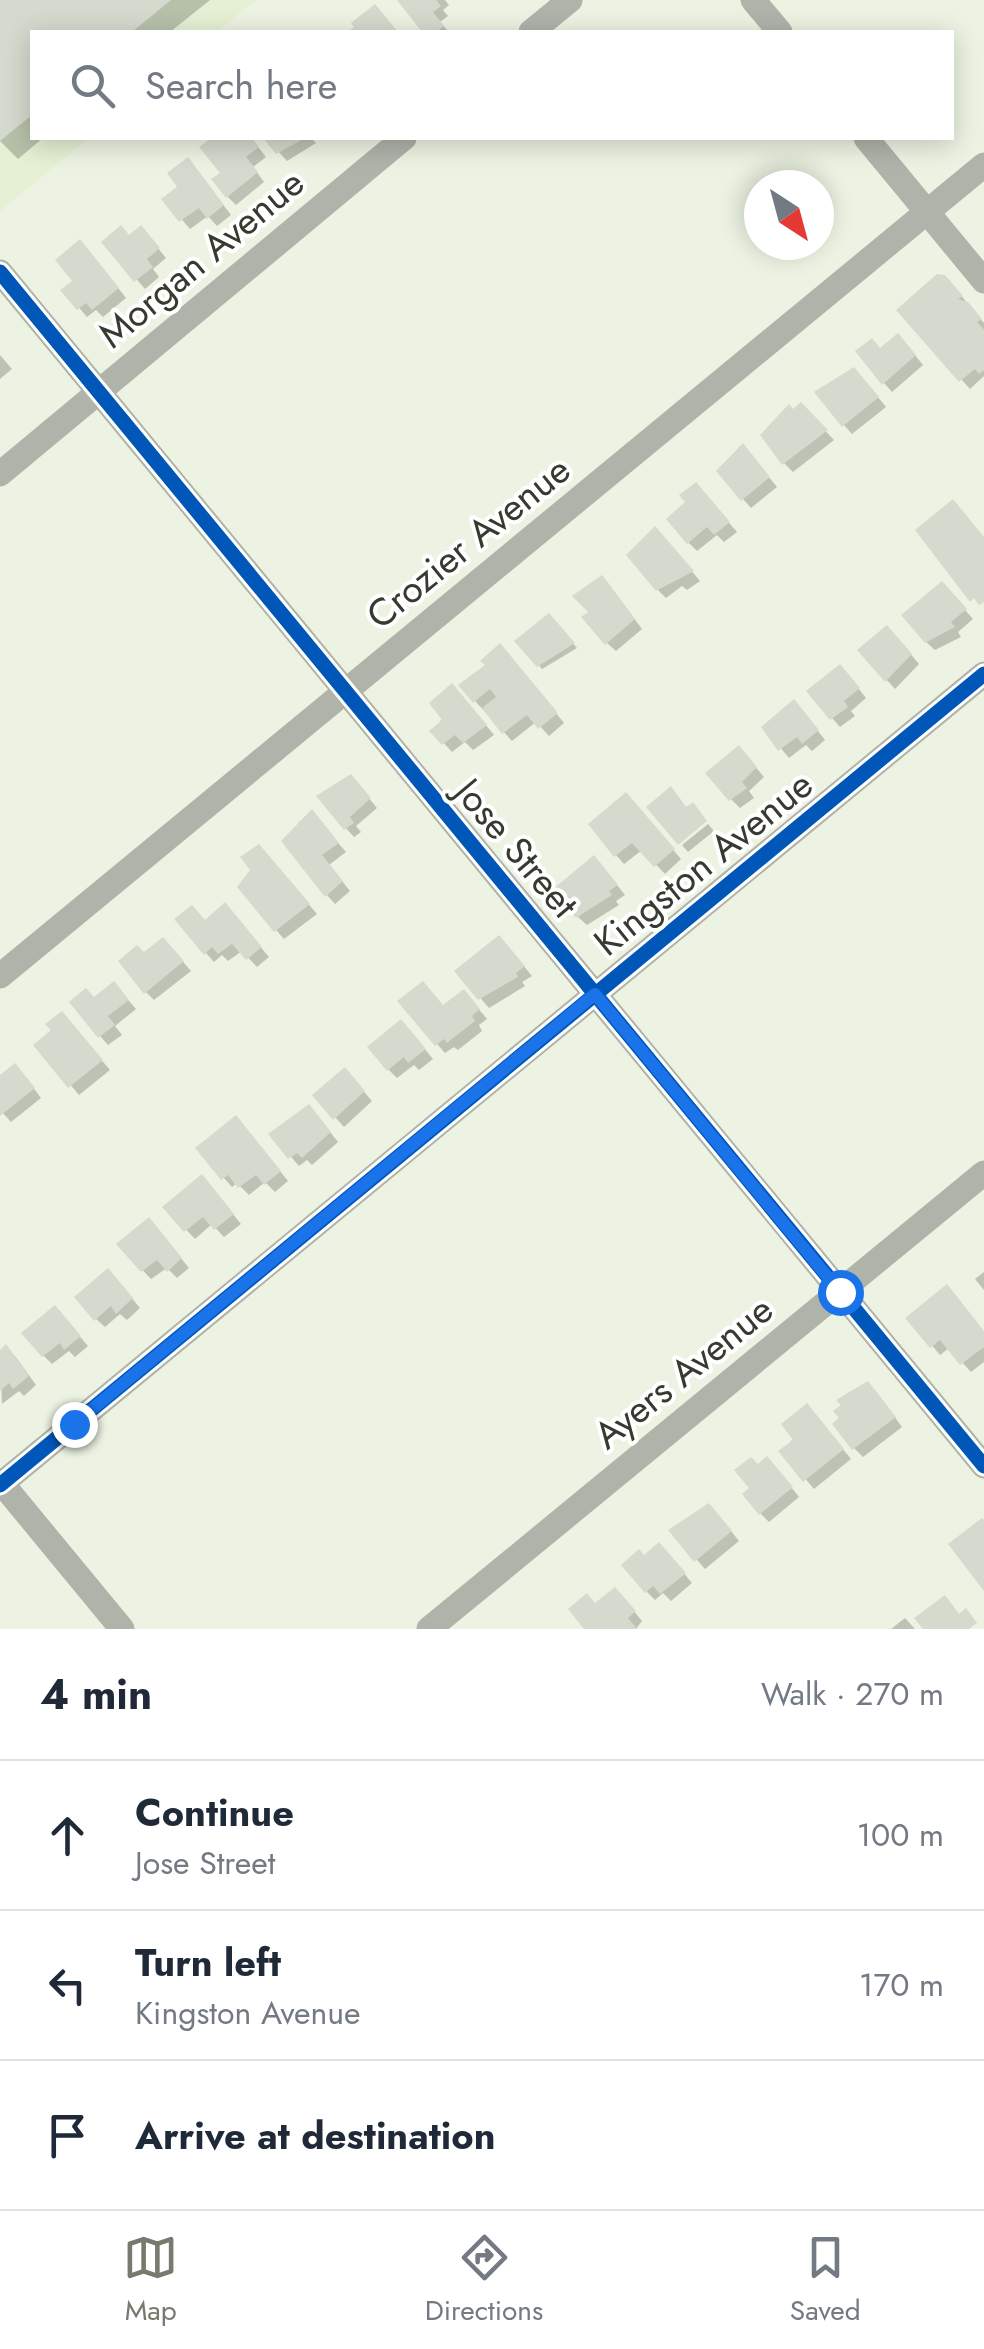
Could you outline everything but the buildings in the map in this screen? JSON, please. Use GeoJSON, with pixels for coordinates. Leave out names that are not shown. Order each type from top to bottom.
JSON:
{"type":"FeatureCollection","features":[{"type":"Feature","properties":{"kind":"street"},"geometry":{"type":"LineString","coordinates":[[533,30],[570,0]]}},
{"type":"Feature","properties":{"kind":"street"},"geometry":{"type":"LineString","coordinates":[[753,0],[778,30]]}},
{"type":"Feature","properties":{"kind":"street","name":"Morgan Avenue"},"geometry":{"type":"LineString","coordinates":[[0,474],[402,140]]}},
{"type":"Feature","properties":{"kind":"street"},"geometry":{"type":"LineString","coordinates":[[868,140],[984,280]]}},
{"type":"Feature","properties":{"kind":"street","name":"Crozier Avenue"},"geometry":{"type":"LineString","coordinates":[[0,976],[984,165]]}},
{"type":"Feature","properties":{"kind":"street","name":"Jose Street"},"geometry":{"type":"LineString","coordinates":[[0,272],[984,1466]]}},
{"type":"Feature","properties":{"kind":"street","name":"Kingston Avenue"},"geometry":{"type":"LineString","coordinates":[[1,1483],[984,674]]}},
{"type":"Feature","properties":{"kind":"street","name":"Ayers Avenue"},"geometry":{"type":"LineString","coordinates":[[429,1629],[984,1173]]}},
{"type":"Feature","properties":{"kind":"street"},"geometry":{"type":"LineString","coordinates":[[1,1483],[122,1629]]}},
{"type":"Feature","properties":{"kind":"shaded area"},"geometry":{"type":"Polygon","coordinates":[[[0,0],[256,0],[218,30],[30,30],[30,140],[87,140],[0,211],[0,0]]]}},
{"type":"Feature","properties":{"kind":"cycle path"},"geometry":{"type":"LineString","coordinates":[[0,272],[984,1466]]}},
{"type":"Feature","properties":{"kind":"cycle path"},"geometry":{"type":"LineString","coordinates":[[0,1485],[984,674]]}},
{"type":"Feature","properties":{"kind":"route"},"geometry":{"type":"LineString","coordinates":[[74,1424],[595,994],[840,1292]]}}]}
